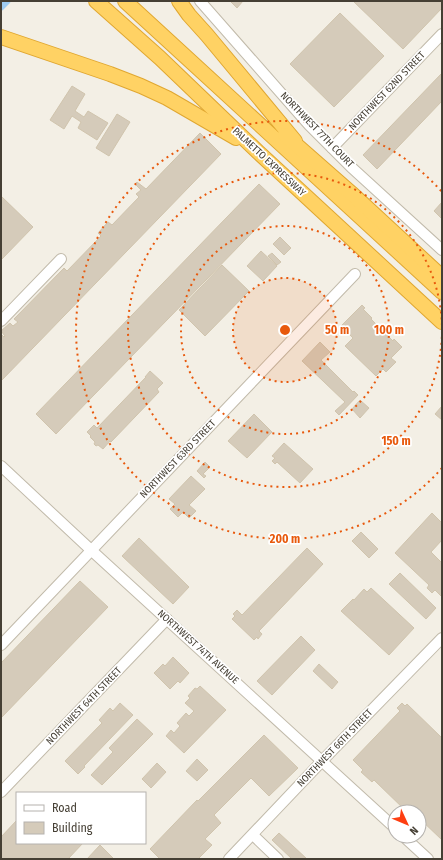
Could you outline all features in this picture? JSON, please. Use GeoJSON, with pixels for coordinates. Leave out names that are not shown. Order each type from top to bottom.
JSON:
{"type":"FeatureCollection","features":[{"type":"Feature","properties":{"kind":"highway","name":"PALMETTO EXPRESSWAY"},"geometry":{"type":"LineString","coordinates":[[96,1],[160,58],[258,152],[442,322]]}},
{"type":"Feature","properties":{"kind":"highway"},"geometry":{"type":"LineString","coordinates":[[106,1],[442,309]]}},
{"type":"Feature","properties":{"kind":"highway"},"geometry":{"type":"LineString","coordinates":[[125,1],[442,292]]}},
{"type":"Feature","properties":{"kind":"highway"},"geometry":{"type":"LineString","coordinates":[[134,1],[352,194],[442,277]]}},
{"type":"Feature","properties":{"kind":"highway"},"geometry":{"type":"LineString","coordinates":[[180,1],[189,15],[306,153]]}},
{"type":"Feature","properties":{"kind":"highway"},"geometry":{"type":"LineString","coordinates":[[1,37],[110,74],[167,98],[258,152]]}},
{"type":"Feature","properties":{"kind":"street","name":"NORTHWEST 77TH COURT"},"geometry":{"type":"LineString","coordinates":[[200,1],[296,111],[332,148],[442,250]]}},
{"type":"Feature","properties":{"kind":"street","name":"NORTHWEST 62ND STREET"},"geometry":{"type":"LineString","coordinates":[[332,148],[442,34]]}},
{"type":"Feature","properties":{"kind":"street"},"geometry":{"type":"LineString","coordinates":[[1,321],[61,259]]}},
{"type":"Feature","properties":{"kind":"street","name":"NORTHWEST 63RD STREET"},"geometry":{"type":"LineString","coordinates":[[1,645],[355,274]]}},
{"type":"Feature","properties":{"kind":"street","name":"NORTHWEST 74TH AVENUE"},"geometry":{"type":"LineString","coordinates":[[1,466],[387,821]]}},
{"type":"Feature","properties":{"kind":"street","name":"NORTHWEST 64TH STREET"},"geometry":{"type":"LineString","coordinates":[[1,792],[167,619]]}},
{"type":"Feature","properties":{"kind":"street","name":"NORTHWEST 66TH STREET"},"geometry":{"type":"LineString","coordinates":[[229,859],[442,638]]}},
{"type":"Feature","properties":{"kind":"street"},"geometry":{"type":"LineString","coordinates":[[253,835],[278,859]]}},
{"type":"Feature","properties":{"kind":"street"},"geometry":{"type":"LineString","coordinates":[[412,844],[428,859]]}},
{"type":"Feature","properties":{"kind":"building"},"geometry":{"type":"Polygon","coordinates":[[[230,1],[243,1],[237,8],[230,1]]]}},
{"type":"Feature","properties":{"kind":"building"},"geometry":{"type":"Polygon","coordinates":[[[353,1],[442,1],[442,8],[403,49],[353,1]]]}},
{"type":"Feature","properties":{"kind":"building"},"geometry":{"type":"Polygon","coordinates":[[[340,13],[384,56],[334,107],[290,64],[340,13]]]}},
{"type":"Feature","properties":{"kind":"building"},"geometry":{"type":"Polygon","coordinates":[[[442,73],[442,101],[377,169],[363,155],[442,73]]]}},
{"type":"Feature","properties":{"kind":"building"},"geometry":{"type":"Polygon","coordinates":[[[72,86],[85,94],[75,111],[84,117],[88,111],[108,123],[97,140],[78,128],[81,122],[72,116],[64,129],[50,120],[72,86]]]}},
{"type":"Feature","properties":{"kind":"building"},"geometry":{"type":"Polygon","coordinates":[[[117,114],[130,122],[109,156],[96,148],[117,114]]]}},
{"type":"Feature","properties":{"kind":"building"},"geometry":{"type":"Polygon","coordinates":[[[200,133],[221,154],[1,381],[1,334],[4,337],[5,336],[1,331],[10,323],[13,326],[18,322],[14,319],[64,268],[67,271],[101,236],[98,233],[108,222],[112,225],[139,197],[136,194],[141,190],[135,184],[137,182],[146,189],[200,133]]]}},
{"type":"Feature","properties":{"kind":"building"},"geometry":{"type":"Polygon","coordinates":[[[259,184],[280,204],[56,434],[36,414],[259,184]]]}},
{"type":"Feature","properties":{"kind":"building"},"geometry":{"type":"Polygon","coordinates":[[[1,196],[33,227],[1,260],[1,196]]]}},
{"type":"Feature","properties":{"kind":"building"},"geometry":{"type":"Polygon","coordinates":[[[442,202],[442,219],[434,211],[442,202]]]}},
{"type":"Feature","properties":{"kind":"building"},"geometry":{"type":"Polygon","coordinates":[[[280,237],[291,248],[284,255],[273,244],[280,237]]]}},
{"type":"Feature","properties":{"kind":"building"},"geometry":{"type":"Polygon","coordinates":[[[261,251],[277,266],[263,281],[247,266],[261,251]]]}},
{"type":"Feature","properties":{"kind":"building"},"geometry":{"type":"Polygon","coordinates":[[[272,253],[281,262],[277,265],[268,256],[272,253]]]}},
{"type":"Feature","properties":{"kind":"building"},"geometry":{"type":"Polygon","coordinates":[[[222,265],[249,291],[205,336],[179,310],[222,265]]]}},
{"type":"Feature","properties":{"kind":"building"},"geometry":{"type":"Polygon","coordinates":[[[362,305],[365,308],[363,309],[372,318],[371,319],[393,341],[394,339],[402,347],[391,358],[396,362],[386,372],[383,369],[376,376],[345,346],[353,338],[341,326],[362,305]]]}},
{"type":"Feature","properties":{"kind":"building"},"geometry":{"type":"Polygon","coordinates":[[[320,342],[330,352],[321,360],[353,392],[354,391],[358,395],[339,415],[335,411],[345,402],[302,361],[320,342]]]}},
{"type":"Feature","properties":{"kind":"building"},"geometry":{"type":"Polygon","coordinates":[[[150,371],[163,383],[157,389],[159,392],[103,449],[98,445],[96,446],[94,444],[95,442],[87,432],[94,425],[97,428],[150,371]]]}},
{"type":"Feature","properties":{"kind":"building"},"geometry":{"type":"Polygon","coordinates":[[[360,400],[369,408],[360,418],[352,409],[360,400]]]}},
{"type":"Feature","properties":{"kind":"building"},"geometry":{"type":"Polygon","coordinates":[[[442,406],[442,420],[435,414],[442,406]]]}},
{"type":"Feature","properties":{"kind":"building"},"geometry":{"type":"Polygon","coordinates":[[[254,414],[272,432],[247,458],[228,441],[254,414]]]}},
{"type":"Feature","properties":{"kind":"building"},"geometry":{"type":"Polygon","coordinates":[[[284,443],[313,469],[300,483],[277,462],[275,464],[272,461],[275,458],[272,456],[284,443]]]}},
{"type":"Feature","properties":{"kind":"building"},"geometry":{"type":"Polygon","coordinates":[[[205,462],[210,467],[203,474],[206,476],[204,478],[197,471],[205,462]]]}},
{"type":"Feature","properties":{"kind":"building"},"geometry":{"type":"Polygon","coordinates":[[[191,476],[205,489],[189,505],[196,511],[189,518],[183,512],[178,517],[170,509],[175,504],[169,499],[191,476]]]}},
{"type":"Feature","properties":{"kind":"building"},"geometry":{"type":"Polygon","coordinates":[[[432,513],[442,523],[442,540],[431,552],[442,563],[442,597],[435,590],[432,593],[427,588],[429,585],[395,553],[432,513]]]}},
{"type":"Feature","properties":{"kind":"building"},"geometry":{"type":"Polygon","coordinates":[[[361,532],[378,549],[369,558],[352,541],[361,532]]]}},
{"type":"Feature","properties":{"kind":"building"},"geometry":{"type":"Polygon","coordinates":[[[139,538],[189,587],[173,604],[122,556],[139,538]]]}},
{"type":"Feature","properties":{"kind":"building"},"geometry":{"type":"Polygon","coordinates":[[[307,548],[323,564],[259,631],[262,634],[258,639],[257,637],[254,640],[232,619],[235,616],[233,614],[237,610],[242,615],[307,548]]]}},
{"type":"Feature","properties":{"kind":"building"},"geometry":{"type":"Polygon","coordinates":[[[400,573],[436,608],[426,619],[389,584],[400,573]]]}},
{"type":"Feature","properties":{"kind":"building"},"geometry":{"type":"Polygon","coordinates":[[[80,581],[108,607],[1,718],[1,663],[80,581]]]}},
{"type":"Feature","properties":{"kind":"building"},"geometry":{"type":"Polygon","coordinates":[[[371,588],[414,628],[389,655],[341,611],[364,589],[367,592],[371,588]]]}},
{"type":"Feature","properties":{"kind":"building"},"geometry":{"type":"Polygon","coordinates":[[[301,636],[315,650],[272,695],[257,681],[301,636]]]}},
{"type":"Feature","properties":{"kind":"building"},"geometry":{"type":"Polygon","coordinates":[[[173,657],[189,673],[180,683],[178,681],[170,689],[154,673],[163,664],[165,666],[173,657]]]}},
{"type":"Feature","properties":{"kind":"building"},"geometry":{"type":"Polygon","coordinates":[[[319,664],[338,682],[332,689],[313,671],[319,664]]]}},
{"type":"Feature","properties":{"kind":"building"},"geometry":{"type":"Polygon","coordinates":[[[200,686],[226,710],[184,753],[166,736],[171,730],[174,733],[180,726],[177,723],[186,713],[189,716],[194,711],[185,703],[190,698],[188,696],[195,688],[197,689],[200,686]]]}},
{"type":"Feature","properties":{"kind":"building"},"geometry":{"type":"Polygon","coordinates":[[[120,703],[133,715],[78,774],[65,761],[102,723],[99,720],[110,708],[113,711],[120,703]]]}},
{"type":"Feature","properties":{"kind":"building"},"geometry":{"type":"Polygon","coordinates":[[[402,703],[405,706],[407,704],[442,738],[442,840],[427,826],[427,804],[399,804],[374,780],[372,782],[361,772],[363,770],[353,760],[400,711],[397,708],[402,703]]]}},
{"type":"Feature","properties":{"kind":"building"},"geometry":{"type":"Polygon","coordinates":[[[137,719],[153,734],[102,785],[91,775],[113,752],[109,748],[137,719]]]}},
{"type":"Feature","properties":{"kind":"building"},"geometry":{"type":"Polygon","coordinates":[[[264,735],[298,768],[269,796],[251,778],[214,815],[221,823],[205,839],[212,845],[198,859],[160,859],[150,849],[197,800],[198,801],[264,735]]]}},
{"type":"Feature","properties":{"kind":"building"},"geometry":{"type":"Polygon","coordinates":[[[197,759],[208,770],[197,781],[186,771],[197,759]]]}},
{"type":"Feature","properties":{"kind":"building"},"geometry":{"type":"Polygon","coordinates":[[[157,763],[166,772],[151,788],[142,779],[157,763]]]}},
{"type":"Feature","properties":{"kind":"building"},"geometry":{"type":"Polygon","coordinates":[[[16,821],[16,844],[82,844],[68,859],[1,859],[1,837],[16,821]]]}},
{"type":"Feature","properties":{"kind":"building"},"geometry":{"type":"Polygon","coordinates":[[[279,833],[307,859],[292,859],[272,840],[279,833]]]}},
{"type":"Feature","properties":{"kind":"building"},"geometry":{"type":"Polygon","coordinates":[[[100,845],[114,859],[87,859],[100,845]]]}},
{"type":"Feature","properties":{"kind":"waterway"},"geometry":{"type":"LineString","coordinates":[[1,7],[7,1]]}}]}
